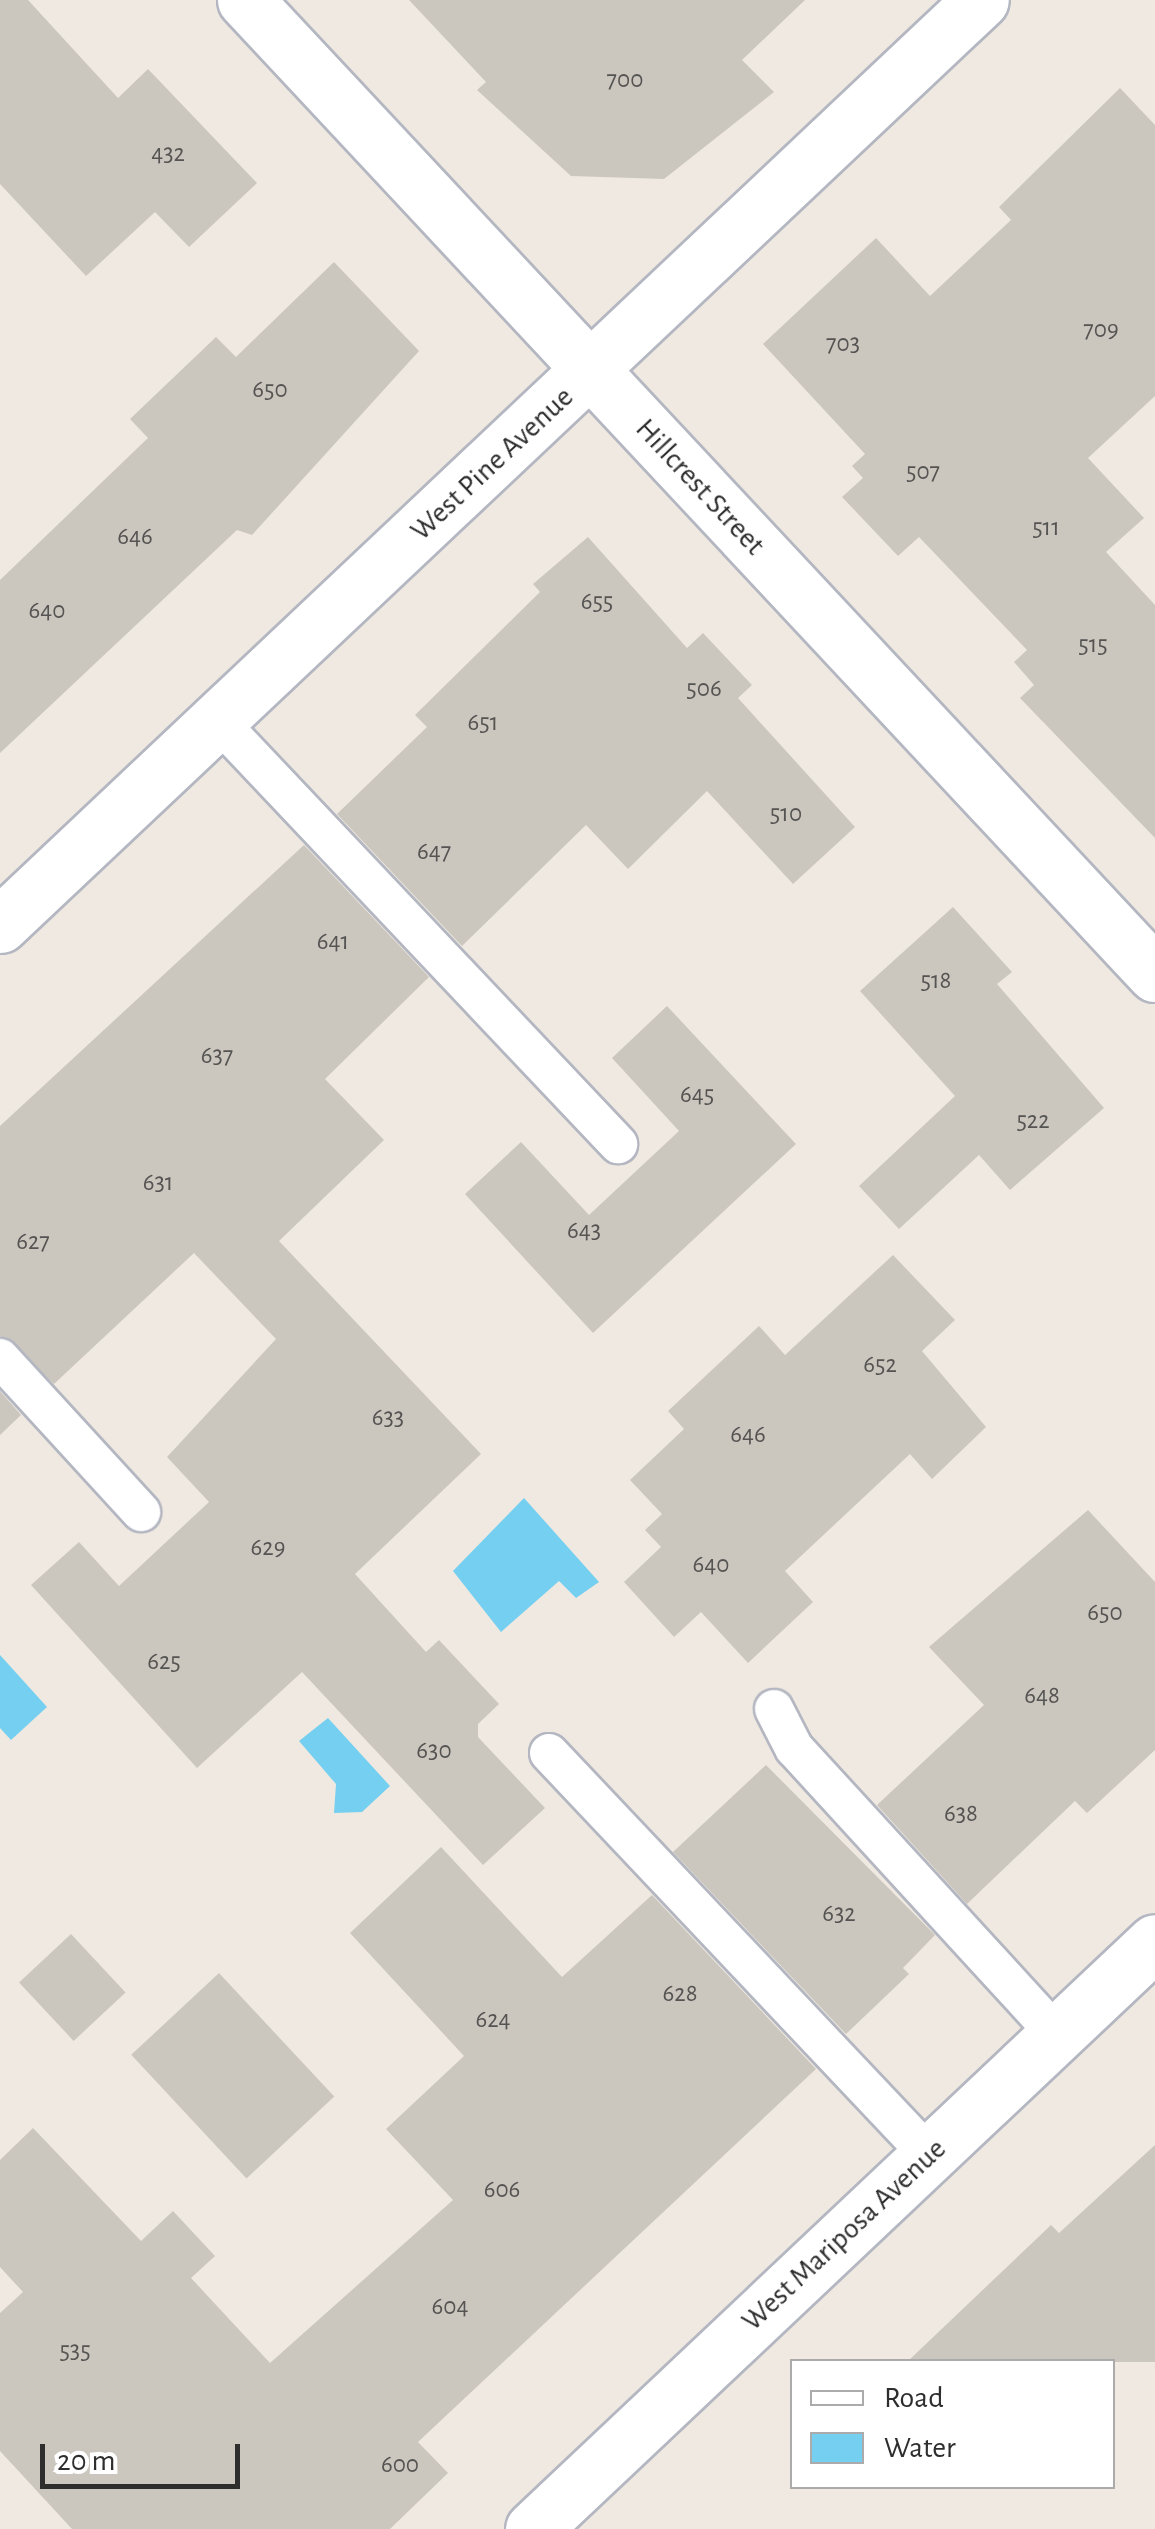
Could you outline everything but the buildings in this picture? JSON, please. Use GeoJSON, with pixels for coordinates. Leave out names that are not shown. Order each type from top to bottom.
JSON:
{"type":"FeatureCollection","features":[{"type":"Feature","properties":{"kind":"street","name":"Hillcrest Street"},"geometry":{"type":"LineString","coordinates":[[245,0],[1155,974]]}},
{"type":"Feature","properties":{"kind":"street","name":"West Pine Avenue"},"geometry":{"type":"LineString","coordinates":[[0,925],[593,371],[981,0]]}},
{"type":"Feature","properties":{"kind":"street","name":"West Mariposa Avenue"},"geometry":{"type":"LineString","coordinates":[[533,2529],[1155,1942]]}},
{"type":"Feature","properties":{"kind":"lane"},"geometry":{"type":"LineString","coordinates":[[217,720],[618,1144]]}},
{"type":"Feature","properties":{"kind":"lane"},"geometry":{"type":"LineString","coordinates":[[0,1358],[141,1512]]}},
{"type":"Feature","properties":{"kind":"lane"},"geometry":{"type":"LineString","coordinates":[[774,1709],[794,1748],[1056,2034]]}},
{"type":"Feature","properties":{"kind":"lane"},"geometry":{"type":"LineString","coordinates":[[549,1754],[928,2155]]}},
{"type":"Feature","properties":{"kind":"water"},"geometry":{"type":"Polygon","coordinates":[[[524,1498],[599,1582],[576,1598],[559,1581],[501,1632],[453,1571],[524,1498]]]}},
{"type":"Feature","properties":{"kind":"water"},"geometry":{"type":"Polygon","coordinates":[[[0,1655],[47,1707],[11,1740],[0,1728],[0,1655]]]}},
{"type":"Feature","properties":{"kind":"water"},"geometry":{"type":"Polygon","coordinates":[[[328,1718],[390,1786],[362,1812],[334,1813],[336,1784],[299,1741],[328,1718]]]}}]}
